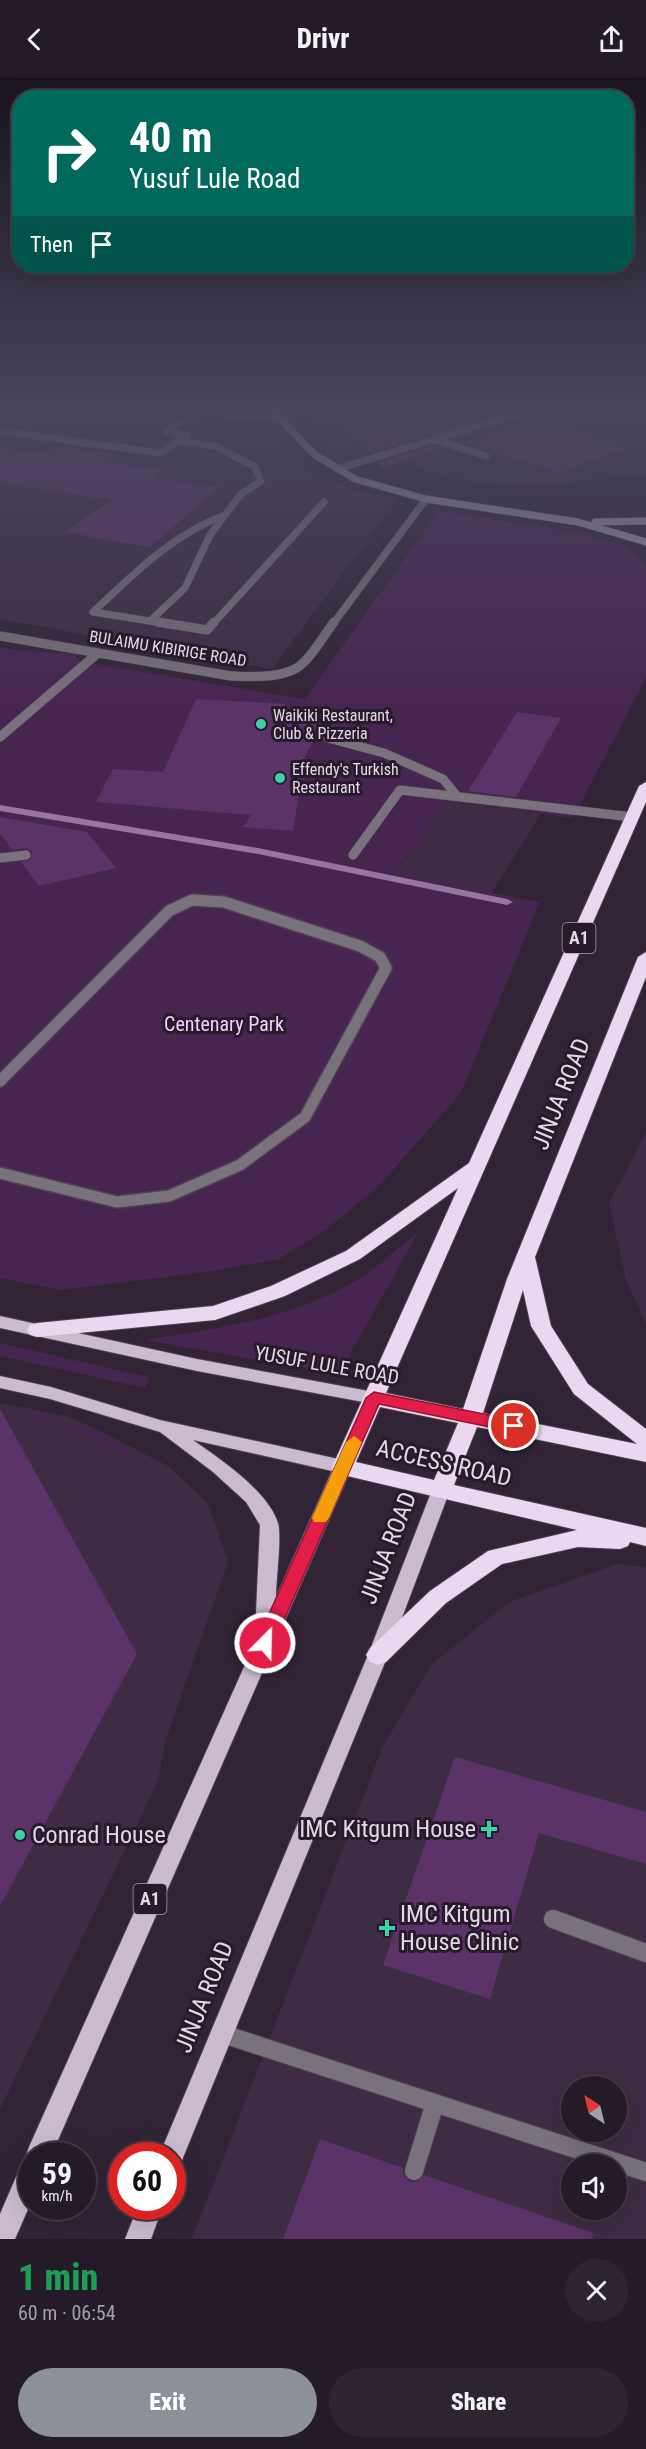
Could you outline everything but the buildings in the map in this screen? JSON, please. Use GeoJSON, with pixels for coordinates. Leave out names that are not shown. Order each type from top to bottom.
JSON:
{"type":"FeatureCollection","features":[{"type":"Feature","properties":{"kind":"highway","name":"A1"},"geometry":{"type":"LineString","coordinates":[[343,1467],[475,1165],[512,1089],[646,786]]}},
{"type":"Feature","properties":{"kind":"highway","name":"JINJA ROAD"},"geometry":{"type":"LineString","coordinates":[[441,1490],[471,1417],[526,1258],[646,959]]}},
{"type":"Feature","properties":{"kind":"highway"},"geometry":{"type":"LineString","coordinates":[[37,1330],[215,1313],[278,1291],[353,1255],[430,1202],[475,1165]]}},
{"type":"Feature","properties":{"kind":"highway"},"geometry":{"type":"LineString","coordinates":[[526,1258],[541,1326],[581,1389],[646,1440]]}},
{"type":"Feature","properties":{"kind":"highway","name":"YUSUF LULE ROAD"},"geometry":{"type":"LineString","coordinates":[[374,1398],[646,1454]]}},
{"type":"Feature","properties":{"kind":"highway","name":"ACCESS ROAD"},"geometry":{"type":"LineString","coordinates":[[343,1467],[646,1538]]}},
{"type":"Feature","properties":{"kind":"highway"},"geometry":{"type":"LineString","coordinates":[[378,1654],[438,1597],[496,1557],[578,1538],[646,1538]]}},
{"type":"Feature","properties":{"kind":"main road","name":"YUSUF LULE ROAD"},"geometry":{"type":"LineString","coordinates":[[0,1322],[197,1365],[374,1398]]}},
{"type":"Feature","properties":{"kind":"main road"},"geometry":{"type":"LineString","coordinates":[[0,1382],[51,1393],[160,1426],[219,1467],[252,1497],[269,1524],[265,1643]]}},
{"type":"Feature","properties":{"kind":"main road","name":"ACCESS ROAD"},"geometry":{"type":"LineString","coordinates":[[160,1426],[343,1467]]}},
{"type":"Feature","properties":{"kind":"main road","name":"A1"},"geometry":{"type":"LineString","coordinates":[[44,2142],[343,1467]]}},
{"type":"Feature","properties":{"kind":"main road","name":"JINJA ROAD"},"geometry":{"type":"LineString","coordinates":[[176,2142],[219,2033],[378,1654],[441,1490]]}},
{"type":"Feature","properties":{"kind":"main road"},"geometry":{"type":"LineString","coordinates":[[2,2239],[18,2202]]}},
{"type":"Feature","properties":{"kind":"main road"},"geometry":{"type":"LineString","coordinates":[[138,2239],[145,2220]]}},
{"type":"Feature","properties":{"kind":"street"},"geometry":{"type":"LineString","coordinates":[[478,507],[578,522],[646,542]]}},
{"type":"Feature","properties":{"kind":"street"},"geometry":{"type":"LineString","coordinates":[[578,522],[646,521]]}},
{"type":"Feature","properties":{"kind":"lane"},"geometry":{"type":"LineString","coordinates":[[150,621],[185,588],[210,535],[231,507]]}},
{"type":"Feature","properties":{"kind":"lane"},"geometry":{"type":"LineString","coordinates":[[225,515],[204,521],[179,534],[93,612],[207,630],[320,507]]}},
{"type":"Feature","properties":{"kind":"lane","name":"BULAIMU KIBIRIGE ROAD"},"geometry":{"type":"LineString","coordinates":[[0,636],[231,676],[263,678],[284,674],[302,665],[420,507]]}},
{"type":"Feature","properties":{"kind":"lane"},"geometry":{"type":"LineString","coordinates":[[0,737],[98,653]]}},
{"type":"Feature","properties":{"kind":"lane"},"geometry":{"type":"LineString","coordinates":[[328,738],[384,753],[443,779],[457,796]]}},
{"type":"Feature","properties":{"kind":"lane"},"geometry":{"type":"LineString","coordinates":[[353,855],[400,790],[633,817]]}},
{"type":"Feature","properties":{"kind":"lane"},"geometry":{"type":"LineString","coordinates":[[0,858],[26,855]]}},
{"type":"Feature","properties":{"kind":"lane"},"geometry":{"type":"LineString","coordinates":[[0,1081],[169,911],[192,900],[224,902],[360,946],[380,957],[386,968],[304,1117],[240,1165],[170,1196],[117,1202],[0,1173]]}},
{"type":"Feature","properties":{"kind":"lane"},"geometry":{"type":"LineString","coordinates":[[553,1919],[646,1953]]}},
{"type":"Feature","properties":{"kind":"lane"},"geometry":{"type":"LineString","coordinates":[[219,2033],[646,2172]]}},
{"type":"Feature","properties":{"kind":"lane"},"geometry":{"type":"LineString","coordinates":[[414,2171],[435,2103]]}},
{"type":"Feature","properties":{"kind":"shaded area"},"geometry":{"type":"Polygon","coordinates":[[[0,507],[392,507],[272,669],[0,619],[0,507]]]}},
{"type":"Feature","properties":{"kind":"shaded area"},"geometry":{"type":"Polygon","coordinates":[[[448,801],[541,814],[491,894],[393,875],[448,801]]]}},
{"type":"Feature","properties":{"kind":"shaded area"},"geometry":{"type":"Polygon","coordinates":[[[646,1133],[646,1324],[626,1281],[609,1203],[646,1133]]]}},
{"type":"Feature","properties":{"kind":"shaded area"},"geometry":{"type":"Polygon","coordinates":[[[0,1403],[63,1415],[95,1428],[168,1466],[208,1503],[228,1562],[166,1739],[158,1781],[0,2109],[0,1403]]]}},
{"type":"Feature","properties":{"kind":"shaded area"},"geometry":{"type":"Polygon","coordinates":[[[617,1564],[646,1567],[646,2239],[192,2239],[382,1748],[432,1664],[509,1602],[617,1564]]]}},
{"type":"Feature","properties":{"kind":"green space","name":"Centenary Park"},"geometry":{"type":"Polygon","coordinates":[[[439,511],[581,533],[625,546],[646,565],[646,678],[573,818],[448,801],[393,874],[540,902],[461,1093],[377,1188],[328,1228],[279,1259],[215,1271],[61,1290],[0,1278],[0,648],[74,654],[79,661],[305,699],[439,511]]]}},
{"type":"Feature","properties":{"kind":"green space"},"geometry":{"type":"Polygon","coordinates":[[[419,1231],[339,1374],[145,1340],[254,1320],[307,1304],[357,1280],[419,1231]]]}},
{"type":"Feature","properties":{"kind":"green space"},"geometry":{"type":"Polygon","coordinates":[[[0,1343],[149,1377],[145,1388],[0,1356],[0,1343]]]}},
{"type":"Feature","properties":{"kind":"green space"},"geometry":{"type":"Polygon","coordinates":[[[32,1414],[92,1432],[133,1454],[128,1457],[62,1425],[31,1419],[32,1414]]]}},
{"type":"Feature","properties":{"kind":"waterway"},"geometry":{"type":"LineString","coordinates":[[0,808],[258,851],[507,902]]}},
{"type":"Feature","properties":{"kind":"slow traffic"},"geometry":{"type":"LineString","coordinates":[[320,1518],[354,1442]]}},
{"type":"Feature","properties":{"kind":"place","name":"Waikiki Restaurant, Club & Pizzeria"},"geometry":{"type":"Point","coordinates":[261,724]}},
{"type":"Feature","properties":{"kind":"place","name":"Effendy's Turkish Restaurant"},"geometry":{"type":"Point","coordinates":[280,778]}},
{"type":"Feature","properties":{"kind":"place","name":"IMC Kitgum House"},"geometry":{"type":"Point","coordinates":[489,1829]}},
{"type":"Feature","properties":{"kind":"place","name":"Conrad House"},"geometry":{"type":"Point","coordinates":[20,1835]}},
{"type":"Feature","properties":{"kind":"place","name":"IMC Kitgum House Clinic"},"geometry":{"type":"Point","coordinates":[387,1928]}},
{"type":"Feature","properties":{"kind":"route"},"geometry":{"type":"LineString","coordinates":[[265,1643],[374,1398],[514,1426]]}}]}
